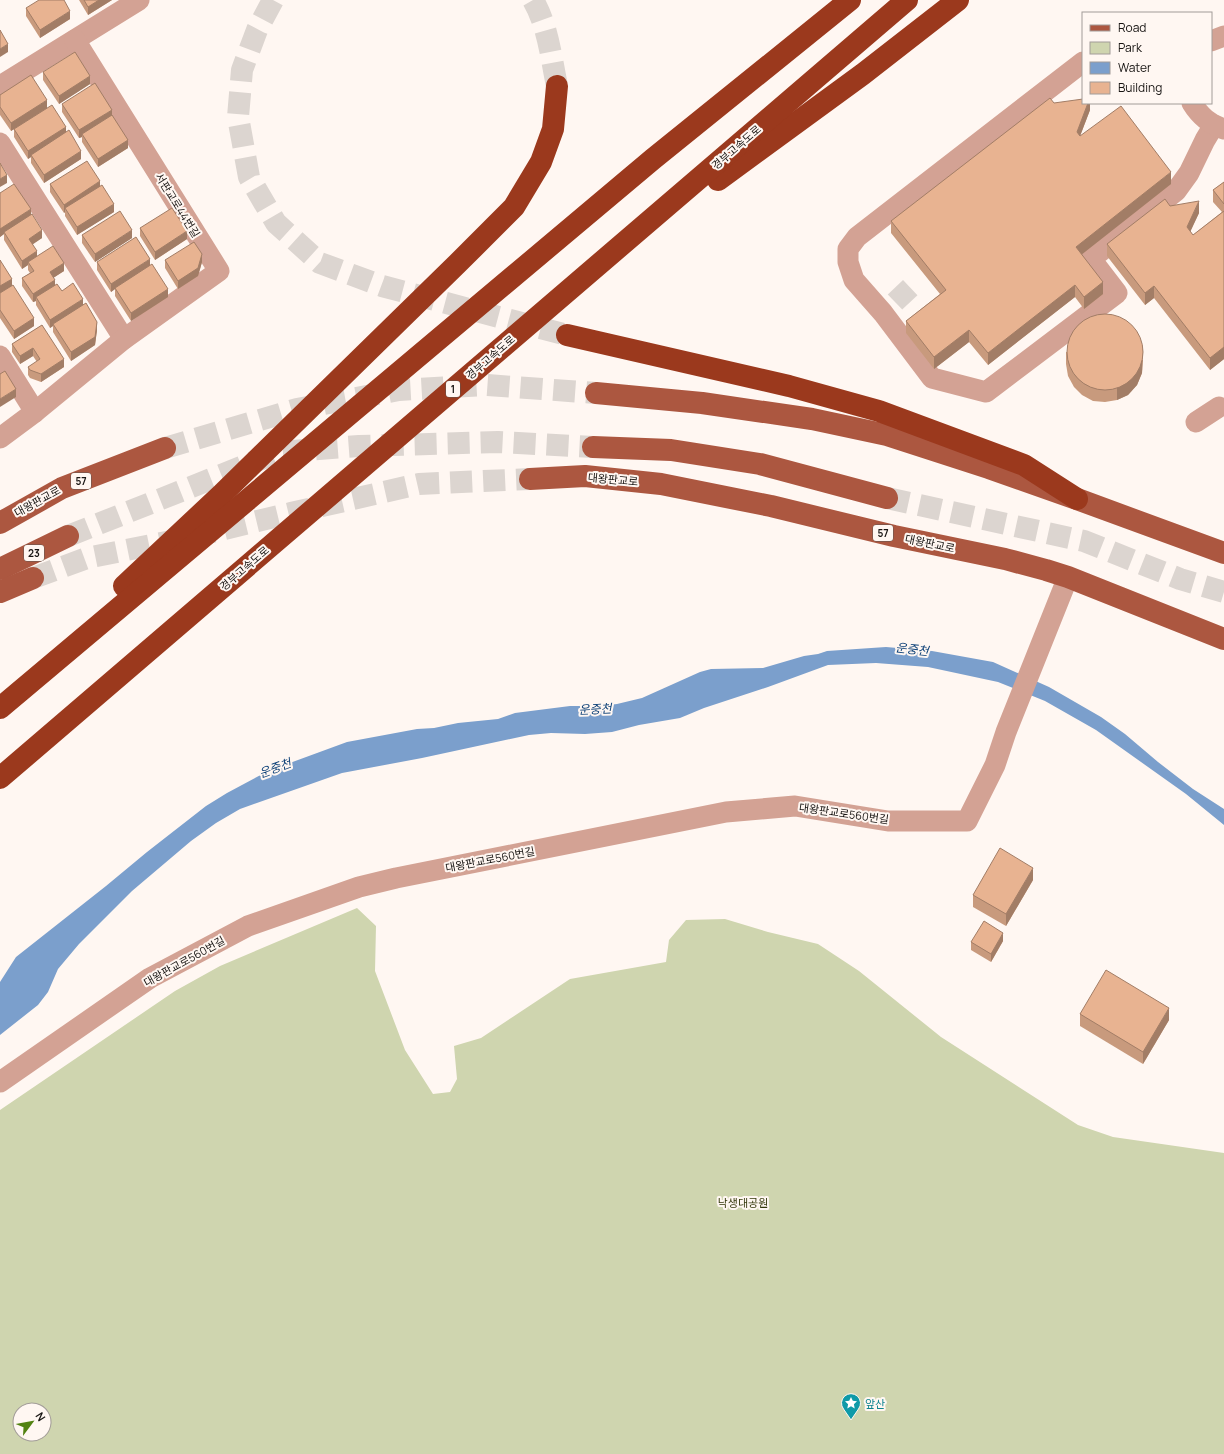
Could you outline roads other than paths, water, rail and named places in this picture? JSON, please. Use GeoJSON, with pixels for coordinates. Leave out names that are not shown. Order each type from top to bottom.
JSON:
{"type":"FeatureCollection","features":[{"type":"Feature","properties":{"kind":"highway"},"geometry":{"type":"LineString","coordinates":[[653,159],[825,0]]}},
{"type":"Feature","properties":{"kind":"highway"},"geometry":{"type":"LineString","coordinates":[[0,708],[653,159],[850,0]]}},
{"type":"Feature","properties":{"kind":"highway","name":"경부고속도로"},"geometry":{"type":"LineString","coordinates":[[0,778],[907,0]]}},
{"type":"Feature","properties":{"kind":"highway"},"geometry":{"type":"LineString","coordinates":[[587,274],[863,74],[958,0]]}},
{"type":"Feature","properties":{"kind":"highway"},"geometry":{"type":"LineString","coordinates":[[0,702],[222,494],[514,207],[541,162],[553,129],[557,86]]}},
{"type":"Feature","properties":{"kind":"highway"},"geometry":{"type":"LineString","coordinates":[[568,335],[789,386],[879,411],[1024,465],[1077,499]]}},
{"type":"Feature","properties":{"kind":"main road"},"geometry":{"type":"LineString","coordinates":[[596,393],[710,404],[812,419],[887,435],[989,468],[1224,553]]}},
{"type":"Feature","properties":{"kind":"main road"},"geometry":{"type":"LineString","coordinates":[[593,447],[671,450],[760,464],[887,498]]}},
{"type":"Feature","properties":{"kind":"main road","name":"대왕판교로"},"geometry":{"type":"LineString","coordinates":[[0,523],[62,488],[165,448]]}},
{"type":"Feature","properties":{"kind":"main road","name":"대왕판교로"},"geometry":{"type":"LineString","coordinates":[[530,479],[585,476],[661,484],[771,506],[894,536],[1005,559],[1068,577],[1224,639]]}},
{"type":"Feature","properties":{"kind":"main road","name":"23"},"geometry":{"type":"LineString","coordinates":[[0,569],[68,536]]}},
{"type":"Feature","properties":{"kind":"main road"},"geometry":{"type":"LineString","coordinates":[[0,592],[33,578]]}},
{"type":"Feature","properties":{"kind":"street"},"geometry":{"type":"LineString","coordinates":[[0,86],[139,0]]}},
{"type":"Feature","properties":{"kind":"street"},"geometry":{"type":"LineString","coordinates":[[1212,41],[1224,36]]}},
{"type":"Feature","properties":{"kind":"street","name":"서판교로44번길"},"geometry":{"type":"LineString","coordinates":[[0,438],[35,412],[124,339],[219,271],[75,40]]}},
{"type":"Feature","properties":{"kind":"street"},"geometry":{"type":"LineString","coordinates":[[1082,63],[857,238],[848,249],[848,262],[854,280],[889,308],[932,378],[986,392],[1117,293],[1091,259],[1176,191],[1189,173],[1205,140],[1219,127],[1208,122],[1197,112],[1193,104]]}},
{"type":"Feature","properties":{"kind":"street"},"geometry":{"type":"LineString","coordinates":[[0,143],[124,339]]}},
{"type":"Feature","properties":{"kind":"street"},"geometry":{"type":"LineString","coordinates":[[0,356],[35,412]]}},
{"type":"Feature","properties":{"kind":"street"},"geometry":{"type":"LineString","coordinates":[[1196,422],[1222,407]]}},
{"type":"Feature","properties":{"kind":"street","name":"대왕판교로560번길"},"geometry":{"type":"LineString","coordinates":[[0,1082],[150,978],[248,926],[359,887],[396,878],[726,812],[795,806],[888,821],[967,821],[995,765],[1006,732],[1068,577]]}},
{"type":"Feature","properties":{"kind":"water","name":"운중천"},"geometry":{"type":"Polygon","coordinates":[[[886,647],[932,651],[993,662],[1049,687],[1101,717],[1125,734],[1193,789],[1224,809],[1224,825],[1186,794],[1096,730],[1045,701],[998,682],[928,667],[876,663],[828,665],[704,708],[680,718],[639,725],[612,732],[585,734],[551,733],[529,735],[422,758],[342,773],[240,809],[216,823],[191,841],[132,891],[79,944],[58,969],[48,992],[38,1005],[0,1035],[0,982],[16,957],[206,806],[268,771],[347,742],[417,729],[498,719],[515,713],[570,706],[600,706],[617,704],[642,698],[700,672],[711,669],[763,668],[827,651],[886,647]]]}},
{"type":"Feature","properties":{"kind":"tunnel"},"geometry":{"type":"LineString","coordinates":[[273,0],[257,30],[242,70],[238,117],[249,177],[276,223],[320,263],[382,286],[567,335]]}},
{"type":"Feature","properties":{"kind":"tunnel"},"geometry":{"type":"LineString","coordinates":[[533,0],[546,31],[557,86]]}},
{"type":"Feature","properties":{"kind":"tunnel"},"geometry":{"type":"LineString","coordinates":[[895,302],[914,284]]}},
{"type":"Feature","properties":{"kind":"tunnel"},"geometry":{"type":"LineString","coordinates":[[165,448],[297,409],[399,390],[487,385],[596,393]]}},
{"type":"Feature","properties":{"kind":"tunnel"},"geometry":{"type":"LineString","coordinates":[[68,536],[279,452],[359,446],[498,442],[593,447]]}},
{"type":"Feature","properties":{"kind":"tunnel"},"geometry":{"type":"LineString","coordinates":[[33,578],[87,558],[191,537],[419,484],[530,479]]}},
{"type":"Feature","properties":{"kind":"tunnel"},"geometry":{"type":"LineString","coordinates":[[887,498],[1084,541],[1180,579],[1224,592]]}},
{"type":"Feature","properties":{"kind":"place","name":"앞산"},"geometry":{"type":"Point","coordinates":[851,1420]}},
{"type":"Feature","properties":{"kind":"park label","name":"낙생대공원"},"geometry":{"type":"Point","coordinates":[743,1202]}}]}
